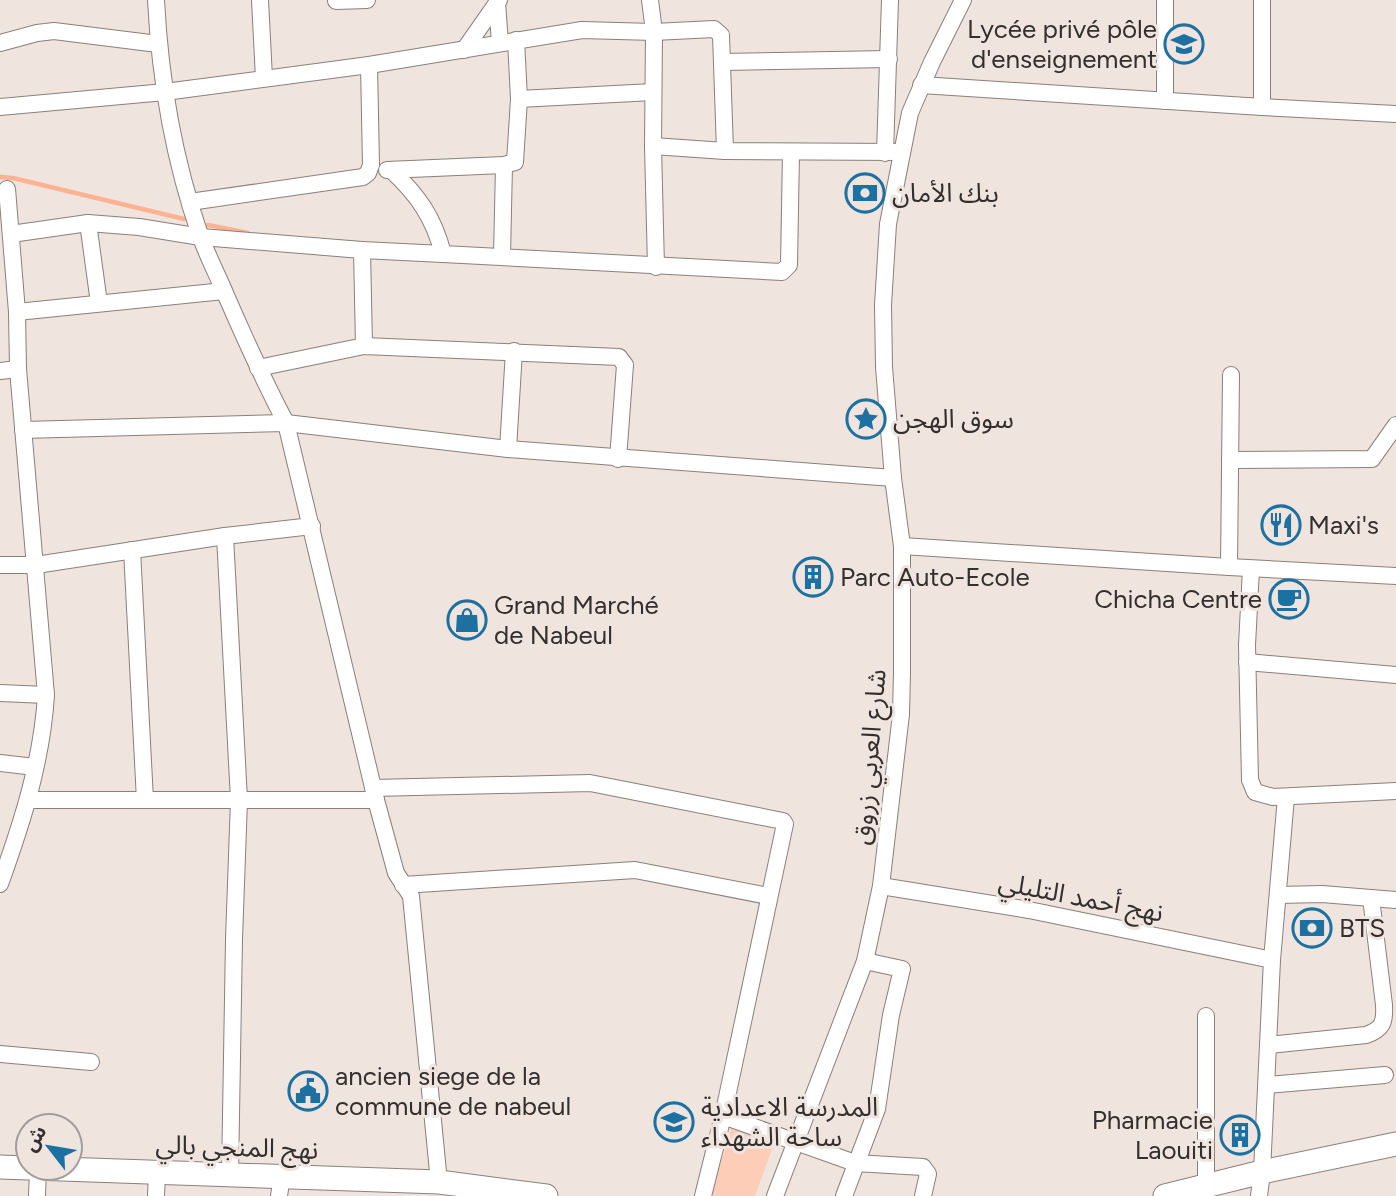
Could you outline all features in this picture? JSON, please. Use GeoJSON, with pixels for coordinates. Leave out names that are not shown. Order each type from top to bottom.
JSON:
{"type":"FeatureCollection","features":[{"type":"Feature","properties":{"kind":"street"},"geometry":{"type":"LineString","coordinates":[[156,0],[158,44],[165,92],[190,202],[201,237],[224,291],[286,423],[374,794],[396,873],[411,896],[428,1187]]}},
{"type":"Feature","properties":{"kind":"street"},"geometry":{"type":"LineString","coordinates":[[260,0],[264,78]]}},
{"type":"Feature","properties":{"kind":"street"},"geometry":{"type":"LineString","coordinates":[[335,1],[367,0]]}},
{"type":"Feature","properties":{"kind":"street"},"geometry":{"type":"LineString","coordinates":[[650,0],[654,32],[656,267]]}},
{"type":"Feature","properties":{"kind":"street"},"geometry":{"type":"LineString","coordinates":[[885,153],[890,0]]}},
{"type":"Feature","properties":{"kind":"street"},"geometry":{"type":"LineString","coordinates":[[653,146],[725,151],[902,152],[910,113],[921,85],[962,0]]}},
{"type":"Feature","properties":{"kind":"street"},"geometry":{"type":"LineString","coordinates":[[1165,0],[1165,101]]}},
{"type":"Feature","properties":{"kind":"street"},"geometry":{"type":"LineString","coordinates":[[1262,0],[1262,107]]}},
{"type":"Feature","properties":{"kind":"street"},"geometry":{"type":"LineString","coordinates":[[190,202],[363,177],[370,170],[504,165],[515,162],[519,99],[498,2]]}},
{"type":"Feature","properties":{"kind":"street"},"geometry":{"type":"LineString","coordinates":[[464,50],[498,2]]}},
{"type":"Feature","properties":{"kind":"street"},"geometry":{"type":"LineString","coordinates":[[0,107],[165,92],[369,65],[582,30],[717,31],[721,35],[725,151]]}},
{"type":"Feature","properties":{"kind":"street"},"geometry":{"type":"LineString","coordinates":[[0,43],[54,31],[158,44]]}},
{"type":"Feature","properties":{"kind":"street"},"geometry":{"type":"LineString","coordinates":[[722,62],[889,60]]}},
{"type":"Feature","properties":{"kind":"street"},"geometry":{"type":"LineString","coordinates":[[369,65],[370,170]]}},
{"type":"Feature","properties":{"kind":"street"},"geometry":{"type":"LineString","coordinates":[[921,85],[1396,114]]}},
{"type":"Feature","properties":{"kind":"street"},"geometry":{"type":"LineString","coordinates":[[519,99],[653,92]]}},
{"type":"Feature","properties":{"kind":"street"},"geometry":{"type":"LineString","coordinates":[[7,229],[88,223],[138,227],[201,237],[362,250],[656,267],[785,271],[789,265],[791,152]]}},
{"type":"Feature","properties":{"kind":"street","name":"شارع العربي زروق"},"geometry":{"type":"LineString","coordinates":[[775,1196],[865,961],[881,886],[901,714],[902,546],[892,478],[884,367],[883,305],[888,224],[902,152]]}},
{"type":"Feature","properties":{"kind":"street"},"geometry":{"type":"LineString","coordinates":[[502,256],[504,165]]}},
{"type":"Feature","properties":{"kind":"street"},"geometry":{"type":"LineString","coordinates":[[391,170],[412,189],[428,214],[439,236],[443,254]]}},
{"type":"Feature","properties":{"kind":"street"},"geometry":{"type":"LineString","coordinates":[[0,884],[8,841],[28,800],[42,734],[46,695],[23,430],[17,312],[7,229],[8,189]]}},
{"type":"Feature","properties":{"kind":"street"},"geometry":{"type":"LineString","coordinates":[[88,223],[99,303]]}},
{"type":"Feature","properties":{"kind":"street"},"geometry":{"type":"LineString","coordinates":[[362,250],[364,346]]}},
{"type":"Feature","properties":{"kind":"street"},"geometry":{"type":"LineString","coordinates":[[17,312],[224,291]]}},
{"type":"Feature","properties":{"kind":"street"},"geometry":{"type":"LineString","coordinates":[[258,368],[364,346],[622,358],[625,365],[618,459]]}},
{"type":"Feature","properties":{"kind":"street"},"geometry":{"type":"LineString","coordinates":[[508,449],[514,351]]}},
{"type":"Feature","properties":{"kind":"street"},"geometry":{"type":"LineString","coordinates":[[0,371],[19,369]]}},
{"type":"Feature","properties":{"kind":"street"},"geometry":{"type":"LineString","coordinates":[[1229,567],[1231,375]]}},
{"type":"Feature","properties":{"kind":"street"},"geometry":{"type":"LineString","coordinates":[[23,430],[286,423],[618,459],[892,478]]}},
{"type":"Feature","properties":{"kind":"street"},"geometry":{"type":"LineString","coordinates":[[1230,460],[1371,459],[1396,425]]}},
{"type":"Feature","properties":{"kind":"street"},"geometry":{"type":"LineString","coordinates":[[0,565],[36,565],[225,536],[312,526]]}},
{"type":"Feature","properties":{"kind":"street"},"geometry":{"type":"LineString","coordinates":[[225,536],[239,800],[230,1175]]}},
{"type":"Feature","properties":{"kind":"street"},"geometry":{"type":"LineString","coordinates":[[902,546],[1396,576]]}},
{"type":"Feature","properties":{"kind":"street"},"geometry":{"type":"LineString","coordinates":[[132,550],[145,800]]}},
{"type":"Feature","properties":{"kind":"street"},"geometry":{"type":"LineString","coordinates":[[1251,569],[1247,662],[1250,780],[1255,792],[1263,796],[1286,797],[1396,791]]}},
{"type":"Feature","properties":{"kind":"street"},"geometry":{"type":"LineString","coordinates":[[1247,662],[1396,675]]}},
{"type":"Feature","properties":{"kind":"street"},"geometry":{"type":"LineString","coordinates":[[0,693],[46,695]]}},
{"type":"Feature","properties":{"kind":"street"},"geometry":{"type":"LineString","coordinates":[[0,763],[35,767]]}},
{"type":"Feature","properties":{"kind":"street"},"geometry":{"type":"LineString","coordinates":[[28,800],[239,800],[590,783],[780,819],[785,824],[723,1116],[703,1196]]}},
{"type":"Feature","properties":{"kind":"street"},"geometry":{"type":"LineString","coordinates":[[1259,1196],[1272,960],[1286,797]]}},
{"type":"Feature","properties":{"kind":"street"},"geometry":{"type":"LineString","coordinates":[[403,885],[635,870],[768,896]]}},
{"type":"Feature","properties":{"kind":"street","name":"نهج أحمد التليلي"},"geometry":{"type":"LineString","coordinates":[[881,886],[1029,910],[1272,960]]}},
{"type":"Feature","properties":{"kind":"street"},"geometry":{"type":"LineString","coordinates":[[1278,895],[1322,894],[1396,900]]}},
{"type":"Feature","properties":{"kind":"street"},"geometry":{"type":"LineString","coordinates":[[1269,1045],[1366,1035],[1378,1031],[1382,1026],[1385,1020],[1384,1005],[1371,898]]}},
{"type":"Feature","properties":{"kind":"street"},"geometry":{"type":"LineString","coordinates":[[844,1196],[877,1109],[891,1015],[902,969],[865,961]]}},
{"type":"Feature","properties":{"kind":"street"},"geometry":{"type":"LineString","coordinates":[[1206,1016],[1206,1186]]}},
{"type":"Feature","properties":{"kind":"street"},"geometry":{"type":"LineString","coordinates":[[0,1054],[91,1062]]}},
{"type":"Feature","properties":{"kind":"street"},"geometry":{"type":"LineString","coordinates":[[1267,1085],[1385,1075]]}},
{"type":"Feature","properties":{"kind":"street"},"geometry":{"type":"LineString","coordinates":[[723,1116],[855,1163],[923,1167],[928,1174],[923,1196]]}},
{"type":"Feature","properties":{"kind":"street"},"geometry":{"type":"LineString","coordinates":[[1165,1196],[1262,1172],[1396,1144]]}},
{"type":"Feature","properties":{"kind":"street","name":"نهج المنجي بالي"},"geometry":{"type":"LineString","coordinates":[[84,1175],[156,1184],[230,1175],[280,1186],[428,1187],[537,1195]]}},
{"type":"Feature","properties":{"kind":"shaded area"},"geometry":{"type":"Polygon","coordinates":[[[732,1127],[775,1141],[755,1196],[710,1196],[732,1127]]]}},
{"type":"Feature","properties":{"kind":"waterway"},"geometry":{"type":"LineString","coordinates":[[0,177],[184,219]]}},
{"type":"Feature","properties":{"kind":"waterway"},"geometry":{"type":"LineString","coordinates":[[208,225],[248,233]]}},
{"type":"Feature","properties":{"kind":"place","name":"Lycée privé pôle d'enseignement"},"geometry":{"type":"Point","coordinates":[1184,44]}},
{"type":"Feature","properties":{"kind":"place","name":"بنك الأمان"},"geometry":{"type":"Point","coordinates":[865,193]}},
{"type":"Feature","properties":{"kind":"place","name":"سوق الهجن"},"geometry":{"type":"Point","coordinates":[866,419]}},
{"type":"Feature","properties":{"kind":"place","name":"Maxi's"},"geometry":{"type":"Point","coordinates":[1281,525]}},
{"type":"Feature","properties":{"kind":"place","name":"Parc Auto-Ecole"},"geometry":{"type":"Point","coordinates":[813,577]}},
{"type":"Feature","properties":{"kind":"place","name":"Chicha Centre"},"geometry":{"type":"Point","coordinates":[1289,599]}},
{"type":"Feature","properties":{"kind":"place","name":"Grand Marché de Nabeul"},"geometry":{"type":"Point","coordinates":[467,620]}},
{"type":"Feature","properties":{"kind":"place","name":"BTS"},"geometry":{"type":"Point","coordinates":[1312,928]}},
{"type":"Feature","properties":{"kind":"place","name":"ancien siege de la commune de nabeul"},"geometry":{"type":"Point","coordinates":[308,1091]}},
{"type":"Feature","properties":{"kind":"place","name":"المدرسة الاعدادية ساحة الشهداء"},"geometry":{"type":"Point","coordinates":[674,1122]}},
{"type":"Feature","properties":{"kind":"place","name":"Pharmacie Laouiti"},"geometry":{"type":"Point","coordinates":[1240,1135]}}]}
